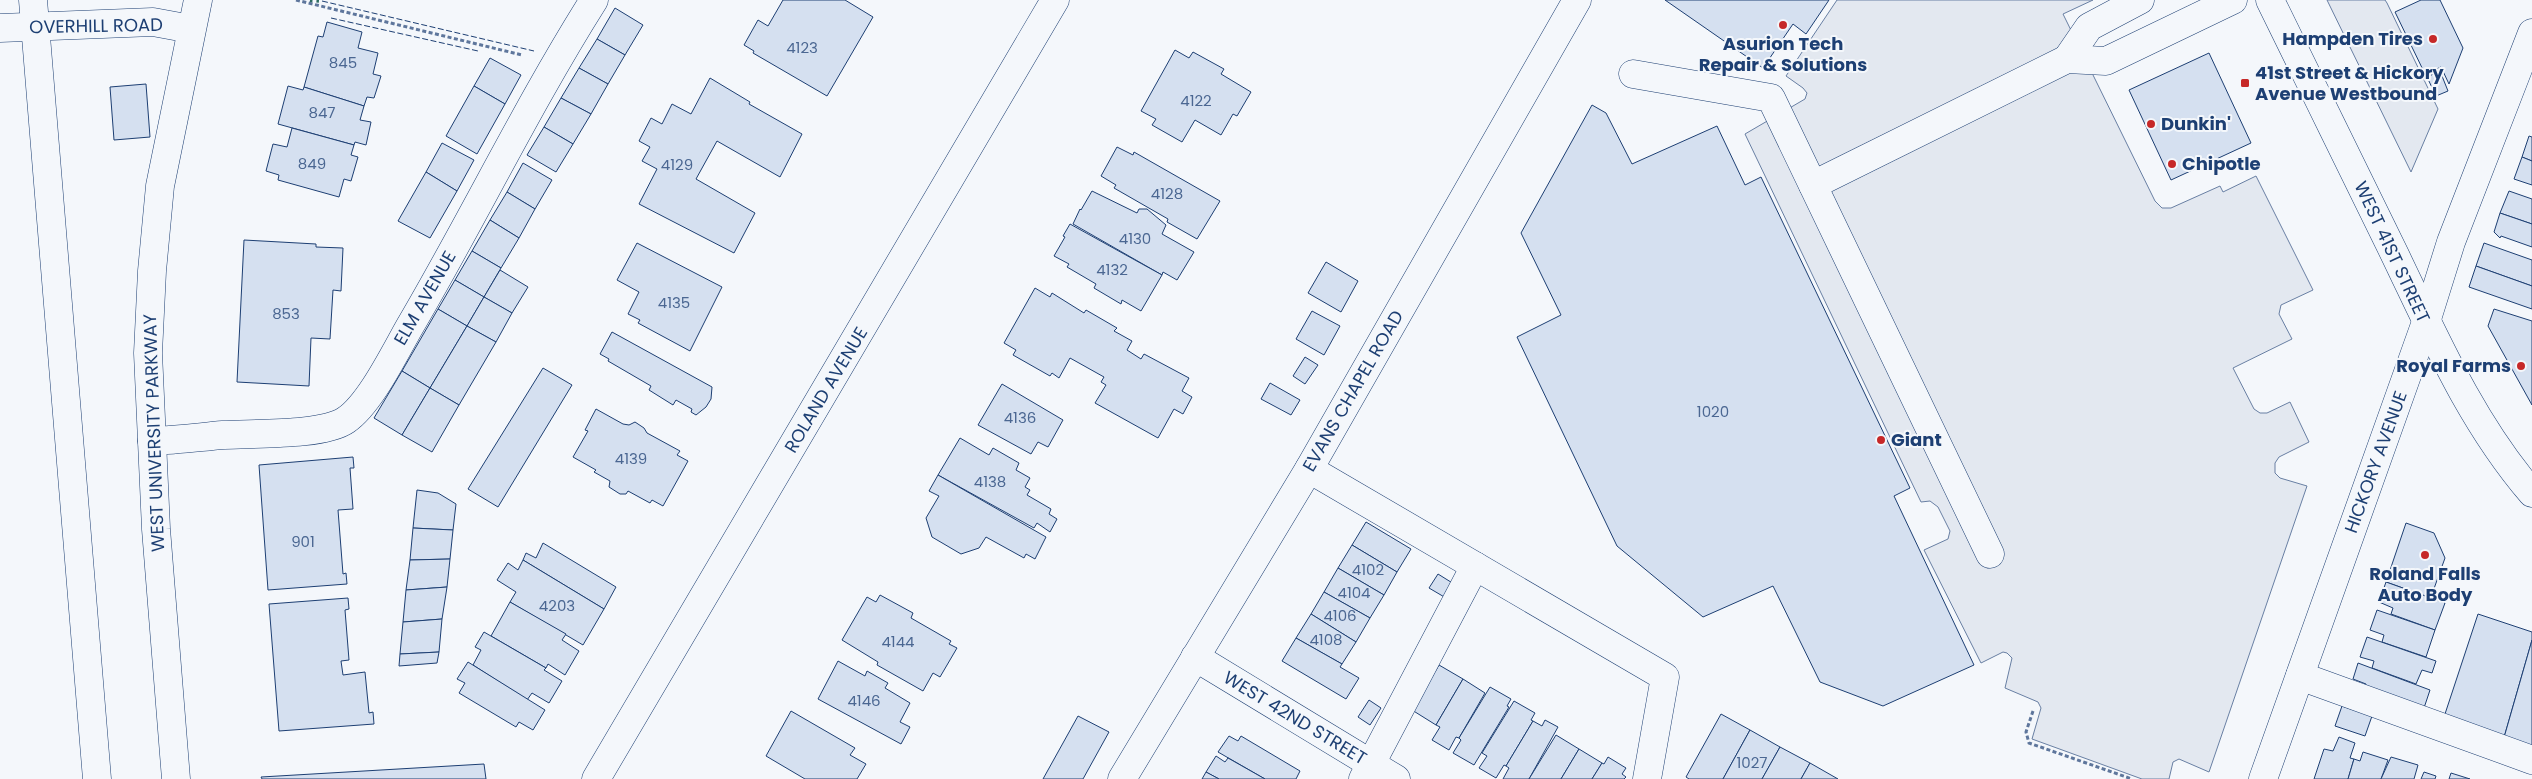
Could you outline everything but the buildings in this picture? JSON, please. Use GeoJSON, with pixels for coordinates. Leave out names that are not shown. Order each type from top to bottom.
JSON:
{"type":"FeatureCollection","features":[{"type":"Feature","properties":{"kind":"street","name":"WEST UNIVERSITY PARKWAY"},"geometry":{"type":"LineString","coordinates":[[176,779],[156,529],[148,353],[152,271],[160,186],[198,0]]}},
{"type":"Feature","properties":{"kind":"street","name":"ELM AVENUE"},"geometry":{"type":"LineString","coordinates":[[152,441],[301,431],[331,427],[347,420],[366,398],[436,282],[554,62],[594,0]]}},
{"type":"Feature","properties":{"kind":"street","name":"ROLAND AVENUE"},"geometry":{"type":"LineString","coordinates":[[596,779],[1055,0]]}},
{"type":"Feature","properties":{"kind":"street","name":"EVANS CHAPEL ROAD"},"geometry":{"type":"LineString","coordinates":[[1122,779],[1309,469],[1577,0]]}},
{"type":"Feature","properties":{"kind":"street"},"geometry":{"type":"LineString","coordinates":[[2068,59],[2089,27],[2140,0]]}},
{"type":"Feature","properties":{"kind":"street"},"geometry":{"type":"LineString","coordinates":[[1813,185],[2068,59],[2106,61],[2233,0]]}},
{"type":"Feature","properties":{"kind":"street","name":"WEST 41ST STREET"},"geometry":{"type":"LineString","coordinates":[[2270,0],[2426,322],[2472,411],[2499,451],[2532,493]]}},
{"type":"Feature","properties":{"kind":"street","name":"OVERHILL ROAD"},"geometry":{"type":"LineString","coordinates":[[0,28],[35,13],[153,22],[191,29]]}},
{"type":"Feature","properties":{"kind":"street"},"geometry":{"type":"LineString","coordinates":[[35,13],[97,779]]}},
{"type":"Feature","properties":{"kind":"street","name":"HICKORY AVENUE"},"geometry":{"type":"LineString","coordinates":[[2263,779],[2426,322],[2451,242],[2532,33]]}},
{"type":"Feature","properties":{"kind":"street"},"geometry":{"type":"LineString","coordinates":[[1632,74],[1771,98],[1990,554]]}},
{"type":"Feature","properties":{"kind":"street"},"geometry":{"type":"LineString","coordinates":[[1309,469],[1665,676],[1646,779]]}},
{"type":"Feature","properties":{"kind":"street"},"geometry":{"type":"LineString","coordinates":[[1367,772],[1475,566]]}},
{"type":"Feature","properties":{"kind":"street","name":"WEST 42ND STREET"},"geometry":{"type":"LineString","coordinates":[[1195,657],[1367,772],[1396,779]]}},
{"type":"Feature","properties":{"kind":"street"},"geometry":{"type":"LineString","coordinates":[[2300,676],[2532,760]]}},
{"type":"Feature","properties":{"kind":"path"},"geometry":{"type":"LineString","coordinates":[[296,0],[504,50]]}},
{"type":"Feature","properties":{"kind":"path"},"geometry":{"type":"LineString","coordinates":[[2033,711],[2026,732],[2029,743],[2132,779]]}},
{"type":"Feature","properties":{"kind":"shaded area"},"geometry":{"type":"Polygon","coordinates":[[[1837,0],[2093,0],[2063,14],[2155,201],[2162,208],[2171,208],[2220,186],[2223,192],[2256,176],[2313,290],[2281,305],[2279,314],[2292,339],[2233,368],[2254,409],[2260,413],[2267,413],[2290,402],[2309,442],[2279,457],[2275,463],[2275,473],[2280,478],[2307,486],[2209,772],[2179,759],[2173,762],[2169,779],[2142,779],[2032,739],[2041,708],[2038,702],[2005,688],[2012,658],[2007,653],[2003,652],[1981,663],[1924,550],[1948,539],[1950,531],[1938,507],[1930,501],[1921,502],[1745,134],[1805,99],[1807,93],[1803,88],[1786,76],[1837,0]]]}},
{"type":"Feature","properties":{"kind":"shaded area"},"geometry":{"type":"Polygon","coordinates":[[[2327,0],[2385,0],[2387,3],[2438,109],[2411,172],[2327,0]]]}},
{"type":"Feature","properties":{"kind":"hedge"},"geometry":{"type":"LineString","coordinates":[[310,0],[322,1]]}},
{"type":"Feature","properties":{"kind":"fence"},"geometry":{"type":"LineString","coordinates":[[322,1],[534,51]]}},
{"type":"Feature","properties":{"kind":"fence"},"geometry":{"type":"LineString","coordinates":[[331,18],[478,51]]}},
{"type":"Feature","properties":{"kind":"place","name":"Asurion Tech Repair & Solutions"},"geometry":{"type":"Point","coordinates":[1783,25]}},
{"type":"Feature","properties":{"kind":"place","name":"Hampden Tires"},"geometry":{"type":"Point","coordinates":[2433,39]}},
{"type":"Feature","properties":{"kind":"place","name":"41st Street & Hickory Avenue Westbound"},"geometry":{"type":"Point","coordinates":[2245,83]}},
{"type":"Feature","properties":{"kind":"place","name":"Dunkin'"},"geometry":{"type":"Point","coordinates":[2151,124]}},
{"type":"Feature","properties":{"kind":"place","name":"Chipotle"},"geometry":{"type":"Point","coordinates":[2172,164]}},
{"type":"Feature","properties":{"kind":"place","name":"Royal Farms"},"geometry":{"type":"Point","coordinates":[2521,366]}},
{"type":"Feature","properties":{"kind":"place","name":"Giant"},"geometry":{"type":"Point","coordinates":[1881,440]}},
{"type":"Feature","properties":{"kind":"place","name":"Roland Falls Auto Body"},"geometry":{"type":"Point","coordinates":[2425,555]}}]}
